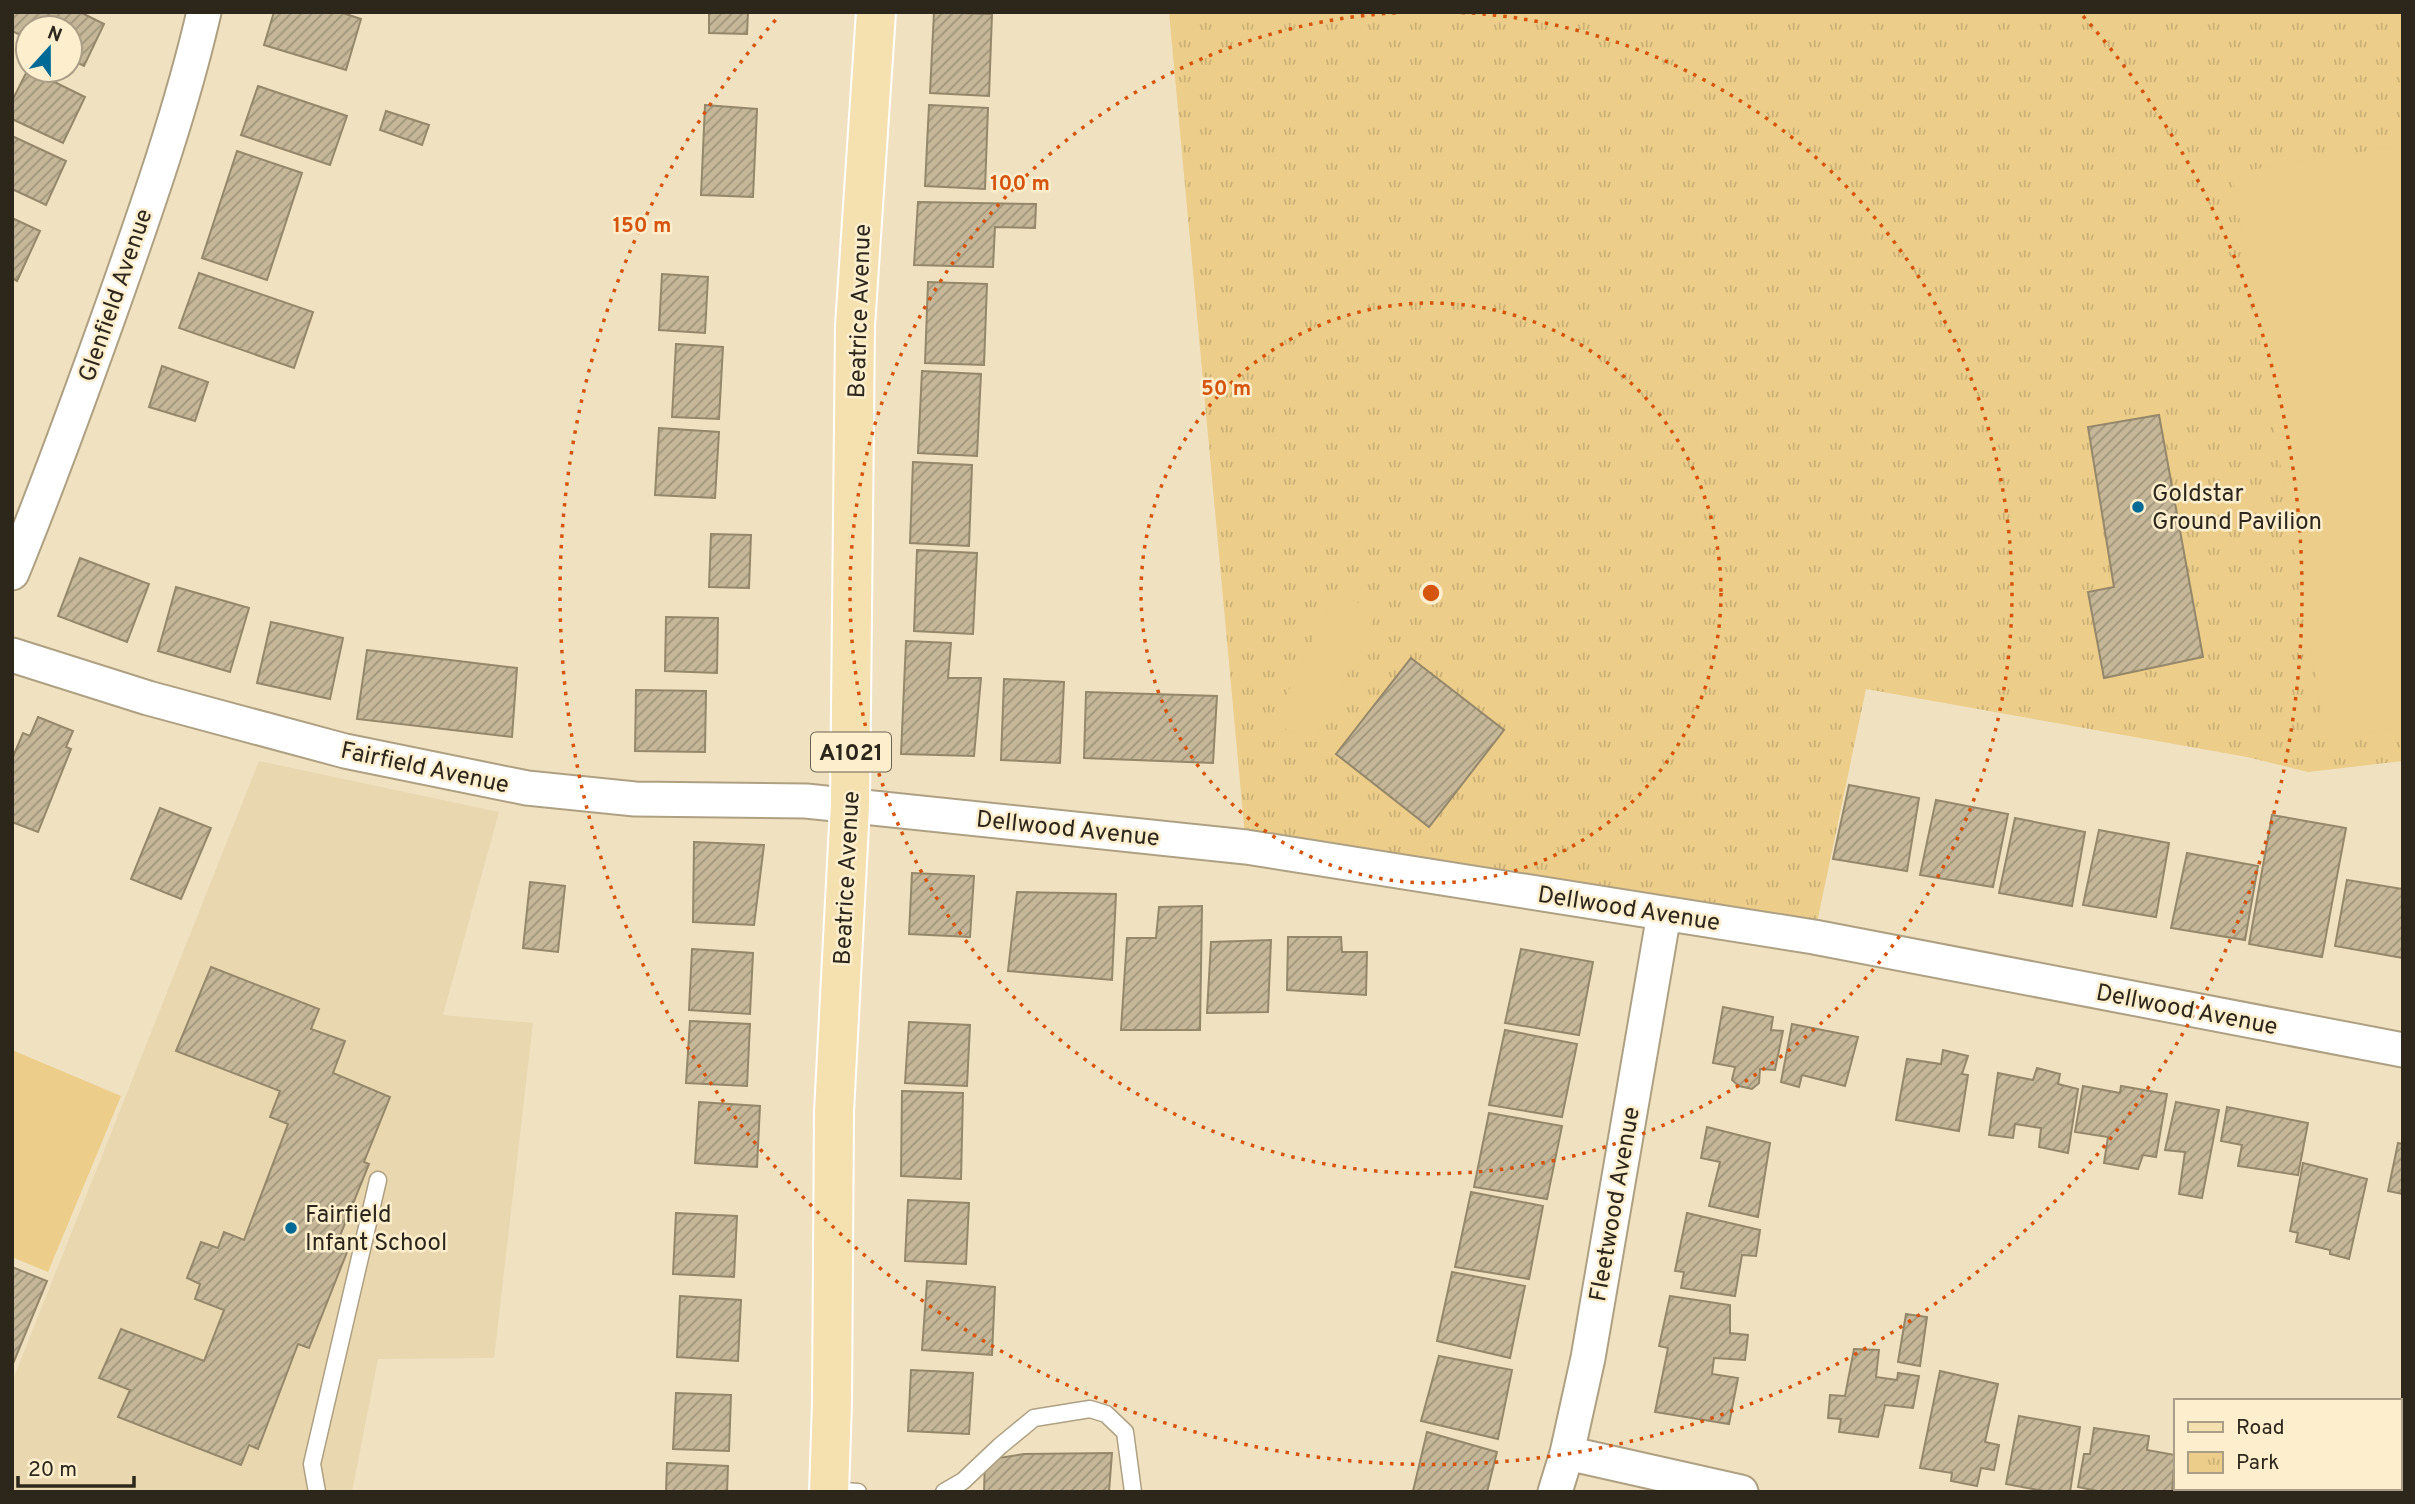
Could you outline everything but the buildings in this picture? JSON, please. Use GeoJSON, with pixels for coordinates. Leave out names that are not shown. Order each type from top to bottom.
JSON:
{"type":"FeatureCollection","features":[{"type":"Feature","properties":{"kind":"main road","name":"Beatrice Avenue"},"geometry":{"type":"LineString","coordinates":[[839,1491],[832,1389],[834,1112],[850,805],[855,326],[876,12]]}},
{"type":"Feature","properties":{"kind":"street","name":"Glenfield Avenue"},"geometry":{"type":"LineString","coordinates":[[12,573],[50,481],[136,239],[191,69],[204,12]]}},
{"type":"Feature","properties":{"kind":"street","name":"Fairfield Avenue"},"geometry":{"type":"LineString","coordinates":[[12,655],[257,729],[345,751],[489,781],[583,795],[635,799],[806,801],[850,805]]}},
{"type":"Feature","properties":{"kind":"street","name":"Dellwood Avenue"},"geometry":{"type":"LineString","coordinates":[[850,805],[1247,847],[1814,937],[2403,1050]]}},
{"type":"Feature","properties":{"kind":"street","name":"Fleetwood Avenue"},"geometry":{"type":"LineString","coordinates":[[1555,1492],[1567,1453],[1588,1358],[1664,914]]}},
{"type":"Feature","properties":{"kind":"street"},"geometry":{"type":"LineString","coordinates":[[1567,1453],[1741,1492]]}},
{"type":"Feature","properties":{"kind":"lane"},"geometry":{"type":"LineString","coordinates":[[317,1492],[312,1464],[378,1180]]}},
{"type":"Feature","properties":{"kind":"lane"},"geometry":{"type":"LineString","coordinates":[[943,1492],[963,1481],[1034,1419],[1090,1409],[1106,1414],[1125,1432],[1133,1492]]}},
{"type":"Feature","properties":{"kind":"shaded area","name":"Fairfield Infant School"},"geometry":{"type":"Polygon","coordinates":[[[259,761],[499,812],[443,1015],[533,1023],[494,1358],[378,1359],[352,1492],[12,1492],[12,1382],[259,761]]]}},
{"type":"Feature","properties":{"kind":"green space"},"geometry":{"type":"Polygon","coordinates":[[[1169,12],[2403,12],[2403,761],[2308,772],[2247,757],[1866,689],[1814,937],[1246,847],[1169,12]]]}},
{"type":"Feature","properties":{"kind":"green space"},"geometry":{"type":"Polygon","coordinates":[[[2403,145],[2403,727],[2326,740],[2232,173],[2403,145]]]}},
{"type":"Feature","properties":{"kind":"green space"},"geometry":{"type":"Polygon","coordinates":[[[1336,592],[1377,612],[1314,743],[1273,723],[1336,592]]]}},
{"type":"Feature","properties":{"kind":"green space"},"geometry":{"type":"Polygon","coordinates":[[[12,1050],[121,1096],[48,1272],[12,1257],[12,1050]]]}},
{"type":"Feature","properties":{"kind":"place","name":"Goldstar Ground Pavilion"},"geometry":{"type":"Point","coordinates":[2138,507]}},
{"type":"Feature","properties":{"kind":"place","name":"Fairfield Infant School"},"geometry":{"type":"Point","coordinates":[291,1228]}}]}
